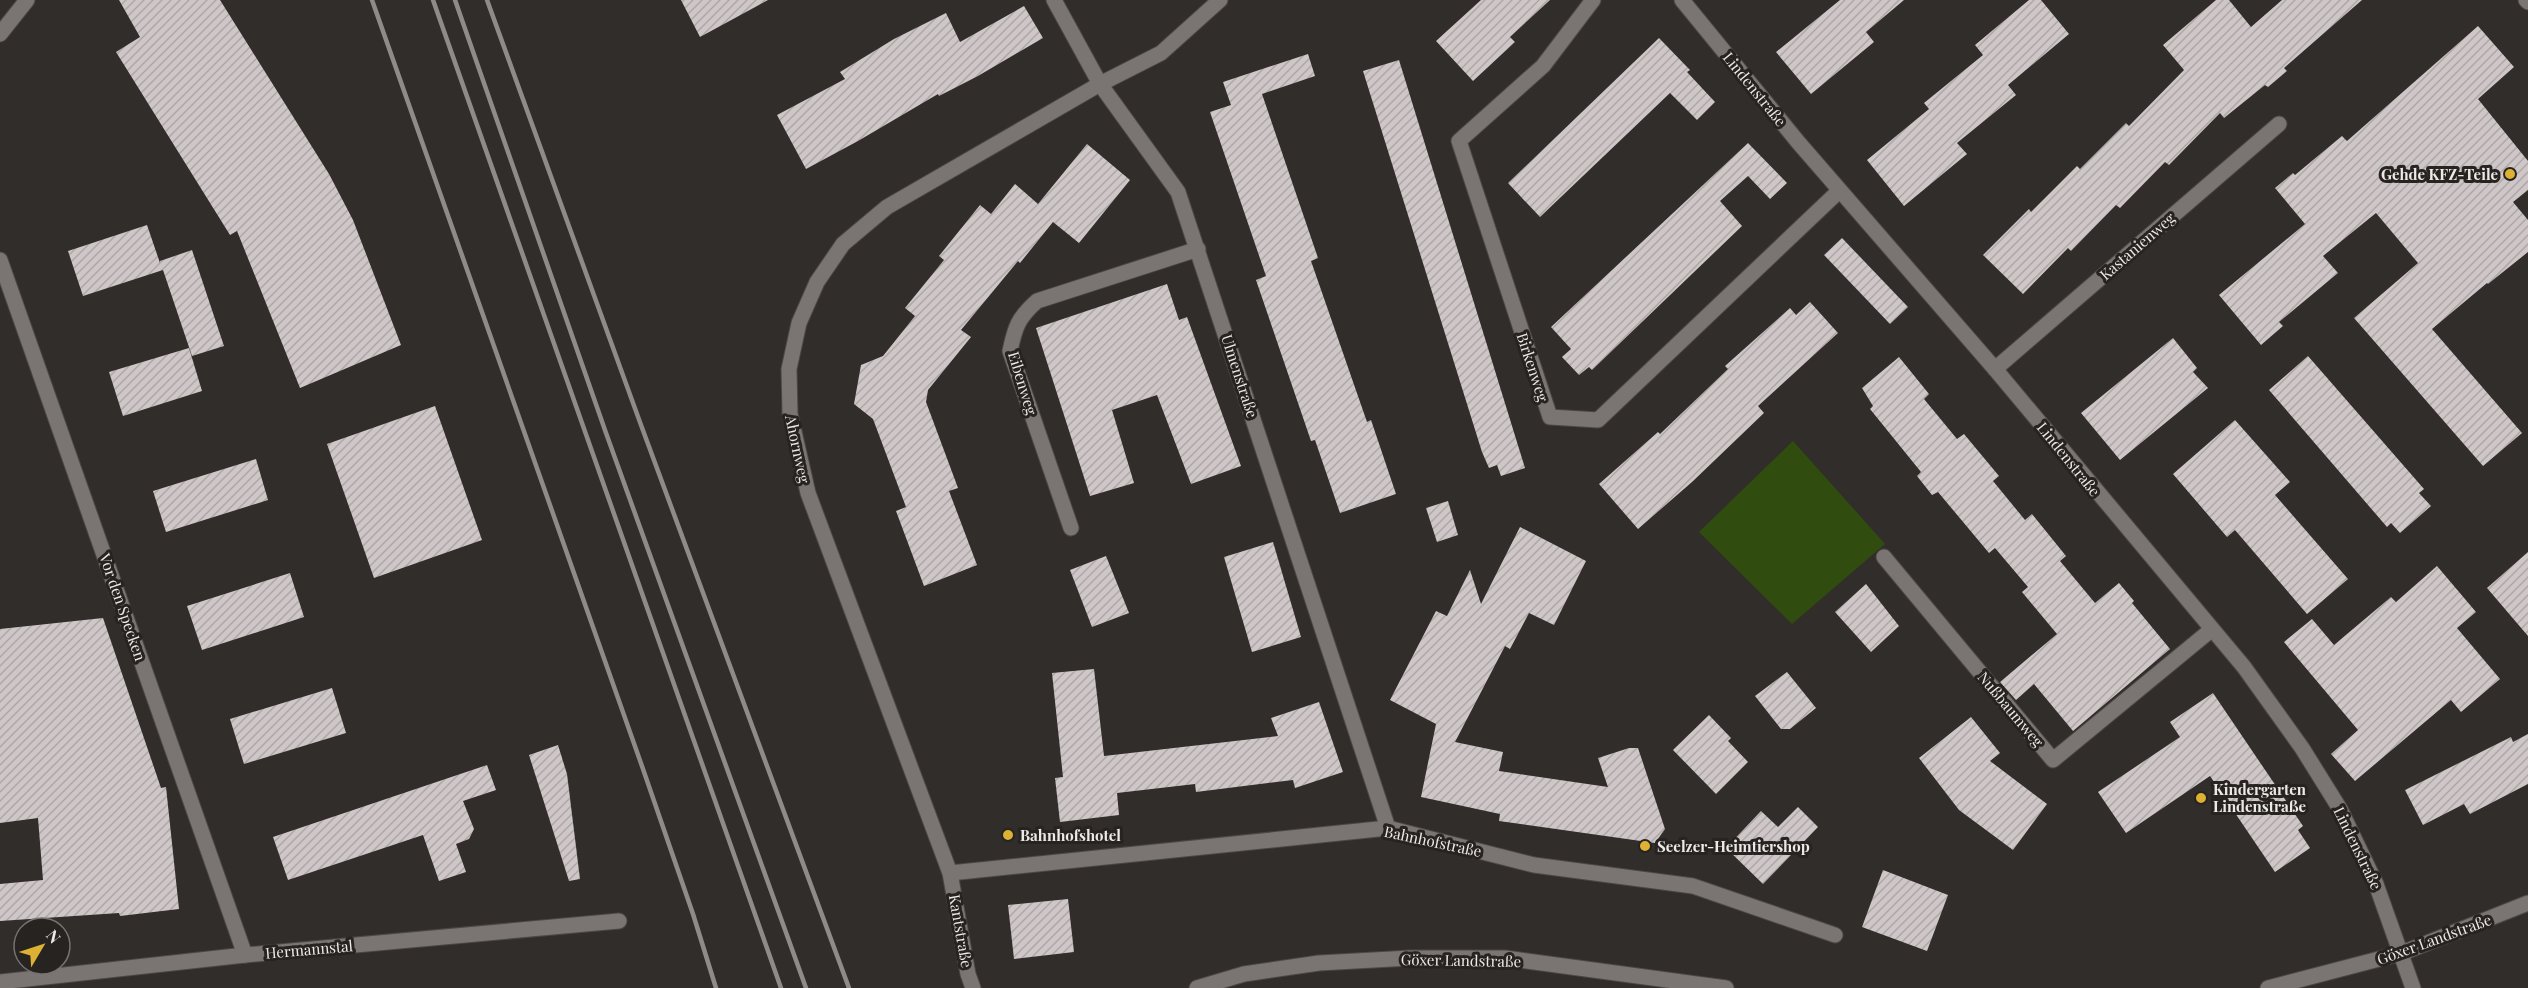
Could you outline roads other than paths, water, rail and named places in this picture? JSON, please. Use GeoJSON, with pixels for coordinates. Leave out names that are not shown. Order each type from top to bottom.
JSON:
{"type":"FeatureCollection","features":[{"type":"Feature","properties":{"kind":"street"},"geometry":{"type":"LineString","coordinates":[[0,34],[27,0]]}},
{"type":"Feature","properties":{"kind":"street","name":"Ulmenstraße"},"geometry":{"type":"LineString","coordinates":[[1054,0],[1100,84],[1178,192],[1388,828]]}},
{"type":"Feature","properties":{"kind":"street"},"geometry":{"type":"LineString","coordinates":[[1100,84],[1161,53],[1220,0]]}},
{"type":"Feature","properties":{"kind":"street","name":"Birkenweg"},"geometry":{"type":"LineString","coordinates":[[1593,0],[1543,66],[1459,141],[1550,417],[1598,420],[1839,191]]}},
{"type":"Feature","properties":{"kind":"street","name":"Lindenstraße"},"geometry":{"type":"LineString","coordinates":[[1682,0],[1839,191],[1995,369],[2244,667],[2302,748],[2340,808],[2376,884],[2413,988]]}},
{"type":"Feature","properties":{"kind":"street","name":"Ahornweg"},"geometry":{"type":"LineString","coordinates":[[950,873],[808,493],[790,414],[789,369],[799,323],[817,282],[843,244],[887,207],[1100,84]]}},
{"type":"Feature","properties":{"kind":"street","name":"Kastanienweg"},"geometry":{"type":"LineString","coordinates":[[1995,369],[2279,124]]}},
{"type":"Feature","properties":{"kind":"street","name":"Eibenweg"},"geometry":{"type":"LineString","coordinates":[[1071,528],[1010,351],[1014,330],[1022,315],[1037,301],[1198,249]]}},
{"type":"Feature","properties":{"kind":"street","name":"Vor den Specken"},"geometry":{"type":"LineString","coordinates":[[0,260],[245,955]]}},
{"type":"Feature","properties":{"kind":"street","name":"Nußbaumweg"},"geometry":{"type":"LineString","coordinates":[[1884,557],[2053,760],[2211,630]]}},
{"type":"Feature","properties":{"kind":"street","name":"Bahnhofstraße"},"geometry":{"type":"LineString","coordinates":[[950,873],[1388,828],[1534,865],[1693,886],[1835,935]]}},
{"type":"Feature","properties":{"kind":"street","name":"Kantstraße"},"geometry":{"type":"LineString","coordinates":[[950,873],[968,974],[973,988]]}},
{"type":"Feature","properties":{"kind":"street","name":"Göxer Landstraße"},"geometry":{"type":"LineString","coordinates":[[2268,988],[2402,953],[2528,903]]}},
{"type":"Feature","properties":{"kind":"street","name":"Hermannstal"},"geometry":{"type":"LineString","coordinates":[[0,982],[245,955],[619,921]]}},
{"type":"Feature","properties":{"kind":"street","name":"Göxer Landstraße"},"geometry":{"type":"LineString","coordinates":[[1197,988],[1245,974],[1319,963],[1422,958],[1505,958],[1726,988]]}},
{"type":"Feature","properties":{"kind":"railway"},"geometry":{"type":"LineString","coordinates":[[372,0],[643,769],[716,988]]}},
{"type":"Feature","properties":{"kind":"railway"},"geometry":{"type":"LineString","coordinates":[[433,0],[781,988]]}},
{"type":"Feature","properties":{"kind":"railway"},"geometry":{"type":"LineString","coordinates":[[455,0],[606,433],[806,988]]}},
{"type":"Feature","properties":{"kind":"railway"},"geometry":{"type":"LineString","coordinates":[[487,0],[849,988]]}},
{"type":"Feature","properties":{"kind":"place","name":"Gehde KFZ-Teile"},"geometry":{"type":"Point","coordinates":[2510,174]}},
{"type":"Feature","properties":{"kind":"place","name":"Kindergarten Lindenstraße"},"geometry":{"type":"Point","coordinates":[2201,798]}},
{"type":"Feature","properties":{"kind":"place","name":"Bahnhofshotel"},"geometry":{"type":"Point","coordinates":[1008,835]}},
{"type":"Feature","properties":{"kind":"place","name":"Seelzer-Heimtiershop"},"geometry":{"type":"Point","coordinates":[1645,846]}}]}
